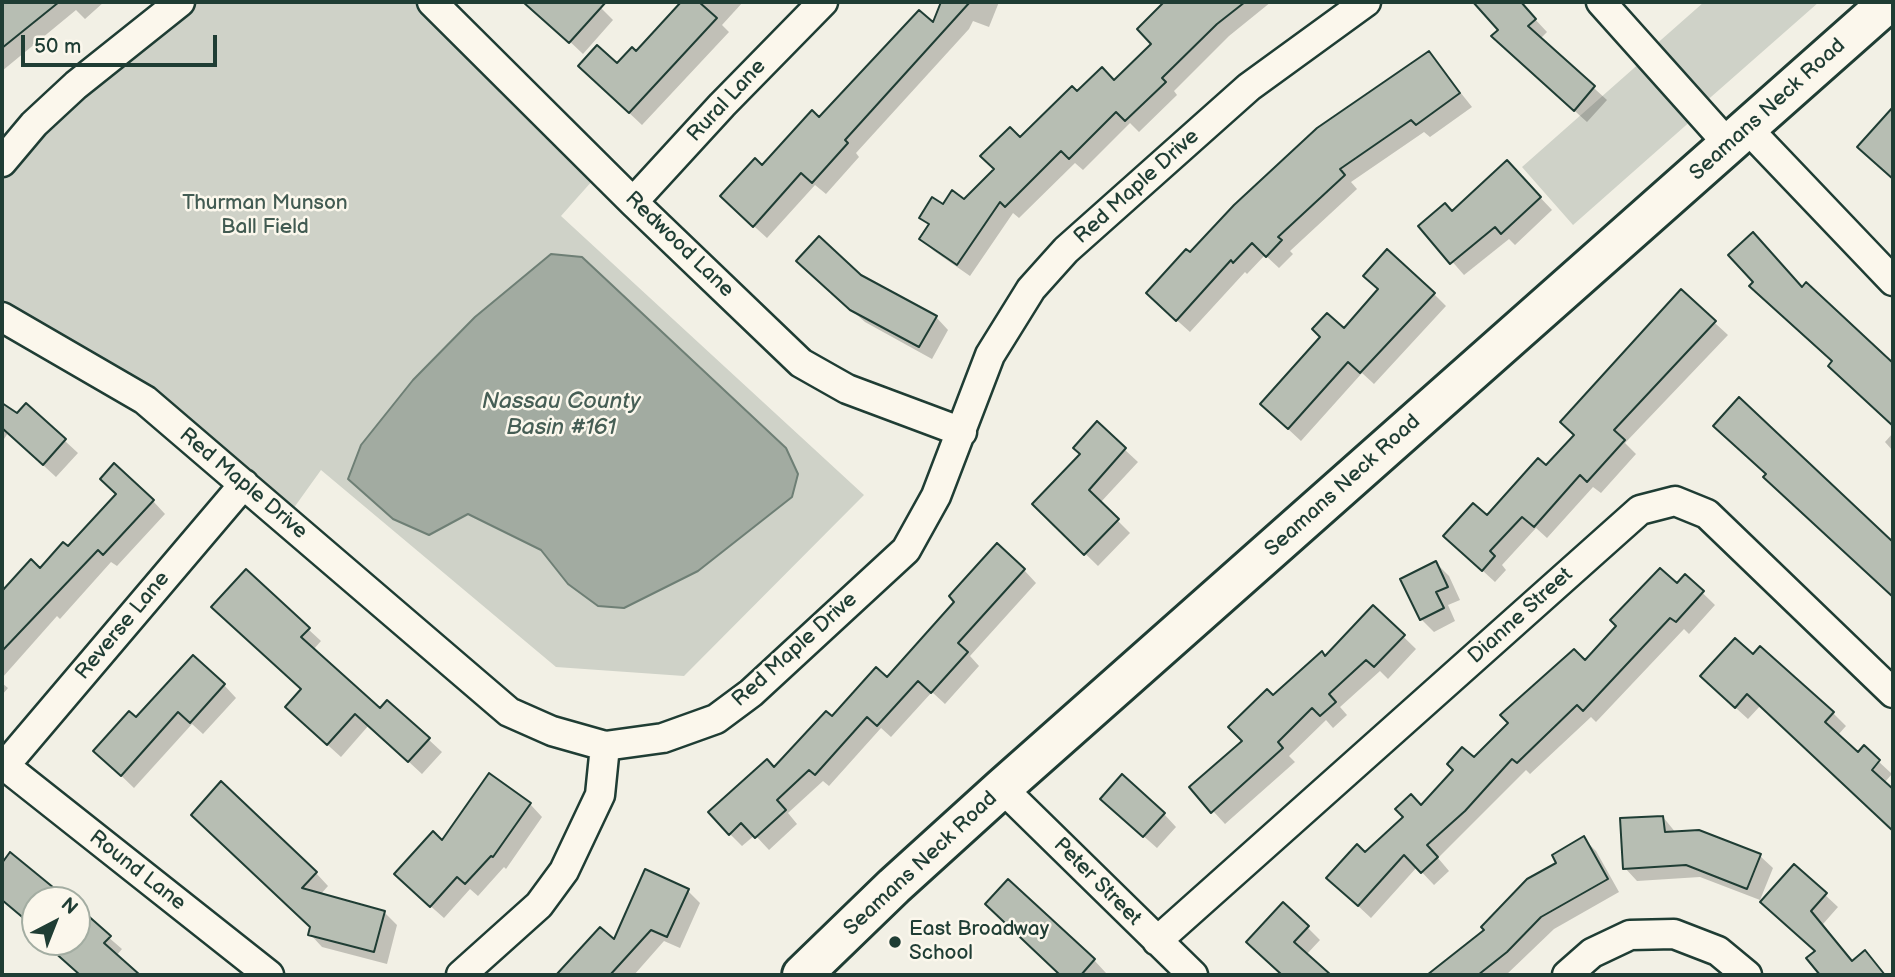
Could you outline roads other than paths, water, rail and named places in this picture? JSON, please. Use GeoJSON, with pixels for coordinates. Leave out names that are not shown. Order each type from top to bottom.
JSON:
{"type":"FeatureCollection","features":[{"type":"Feature","properties":{"kind":"main road","name":"Seamans Neck Road"},"geometry":{"type":"LineString","coordinates":[[802,975],[894,886],[1002,788],[1889,2]]}},
{"type":"Feature","properties":{"kind":"street"},"geometry":{"type":"LineString","coordinates":[[2,162],[34,124],[76,85],[180,2]]}},
{"type":"Feature","properties":{"kind":"street","name":"Redwood Lane"},"geometry":{"type":"LineString","coordinates":[[432,2],[801,363],[847,389],[962,432]]}},
{"type":"Feature","properties":{"kind":"street","name":"Rural Lane"},"geometry":{"type":"LineString","coordinates":[[634,202],[722,105],[823,2]]}},
{"type":"Feature","properties":{"kind":"street","name":"Red Maple Drive"},"geometry":{"type":"LineString","coordinates":[[2,317],[145,400],[509,712],[552,731],[605,746],[663,738],[716,719],[751,693],[906,550],[936,496],[990,355],[1009,320],[1031,289],[1066,250],[1249,87],[1366,2]]}},
{"type":"Feature","properties":{"kind":"street"},"geometry":{"type":"LineString","coordinates":[[1601,2],[1738,136],[1893,281]]}},
{"type":"Feature","properties":{"kind":"street","name":"Reverse Lane"},"geometry":{"type":"LineString","coordinates":[[3,767],[244,484]]}},
{"type":"Feature","properties":{"kind":"street","name":"Dianne Street"},"geometry":{"type":"LineString","coordinates":[[1157,941],[1640,510],[1675,501],[1706,514],[1893,693]]}},
{"type":"Feature","properties":{"kind":"street"},"geometry":{"type":"LineString","coordinates":[[461,975],[539,905],[564,871],[600,796],[605,746]]}},
{"type":"Feature","properties":{"kind":"street","name":"Round Lane"},"geometry":{"type":"LineString","coordinates":[[3,767],[269,975]]}},
{"type":"Feature","properties":{"kind":"street","name":"Peter Street"},"geometry":{"type":"LineString","coordinates":[[1002,788],[1193,975]]}},
{"type":"Feature","properties":{"kind":"street"},"geometry":{"type":"LineString","coordinates":[[1567,975],[1592,953],[1630,935],[1674,934],[1718,951],[1746,975]]}},
{"type":"Feature","properties":{"kind":"water","name":"Nassau County Basin #161"},"geometry":{"type":"Polygon","coordinates":[[[551,254],[582,257],[786,448],[798,474],[792,497],[698,571],[624,608],[598,606],[568,584],[541,550],[468,514],[429,535],[393,519],[348,479],[361,445],[413,380],[475,317],[551,254]]]}},
{"type":"Feature","properties":{"kind":"place","name":"East Broadway School"},"geometry":{"type":"Point","coordinates":[895,942]}},
{"type":"Feature","properties":{"kind":"park label","name":"Thurman Munson Ball Field"},"geometry":{"type":"Point","coordinates":[265,216]}}]}
